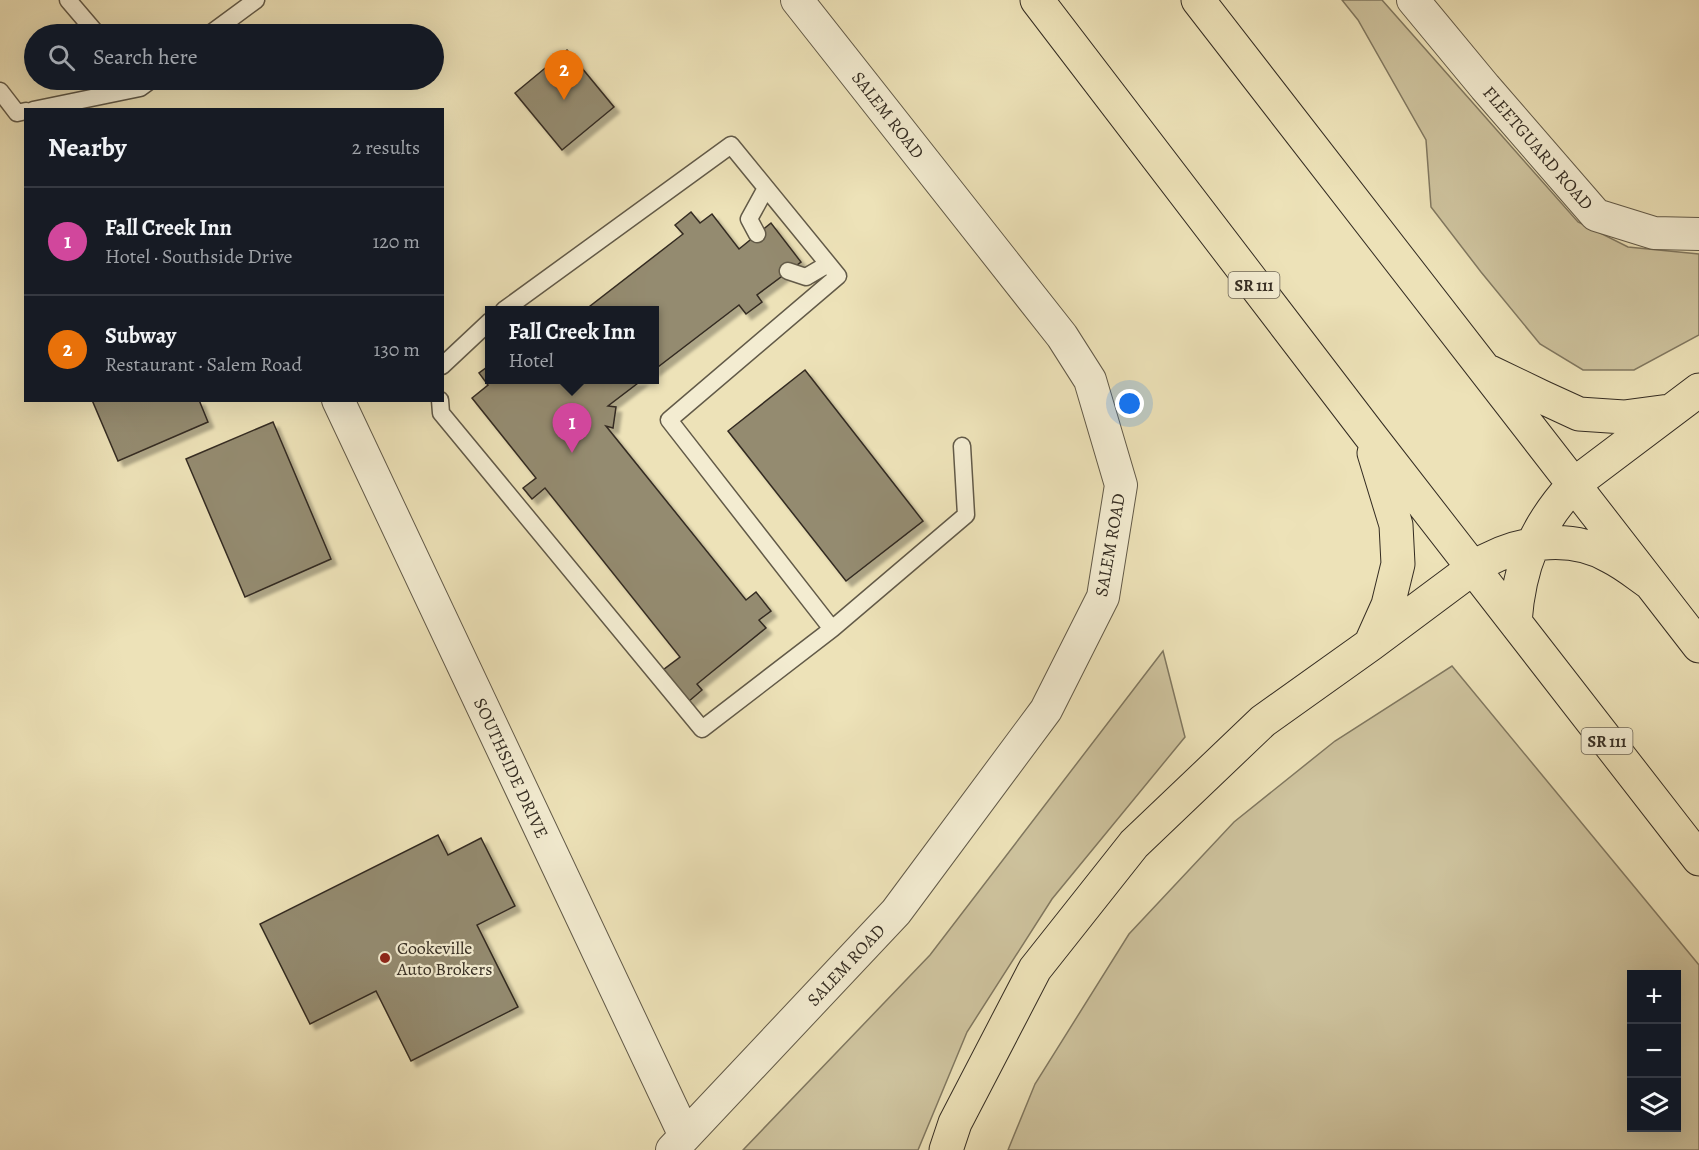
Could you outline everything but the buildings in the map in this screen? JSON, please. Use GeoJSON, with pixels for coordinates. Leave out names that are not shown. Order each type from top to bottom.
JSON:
{"type":"FeatureCollection","features":[{"type":"Feature","properties":{"kind":"highway","name":"SR 111"},"geometry":{"type":"LineString","coordinates":[[1037,0],[1369,434],[1699,859]]}},
{"type":"Feature","properties":{"kind":"highway"},"geometry":{"type":"LineString","coordinates":[[1198,0],[1699,646]]}},
{"type":"Feature","properties":{"kind":"highway"},"geometry":{"type":"LineString","coordinates":[[1482,368],[1579,414],[1624,417],[1670,411]]}},
{"type":"Feature","properties":{"kind":"highway"},"geometry":{"type":"LineString","coordinates":[[1515,622],[1521,576],[1544,522],[1558,502],[1573,485],[1699,390]]}},
{"type":"Feature","properties":{"kind":"highway"},"geometry":{"type":"LineString","coordinates":[[1369,434],[1396,525],[1398,564],[1388,605],[1371,644]]}},
{"type":"Feature","properties":{"kind":"highway"},"geometry":{"type":"LineString","coordinates":[[946,1150],[955,1123],[1035,969],[1134,844],[1263,721],[1473,567],[1502,552],[1533,544],[1561,542],[1610,556],[1650,583]]}},
{"type":"Feature","properties":{"kind":"street","name":"SALEM ROAD"},"geometry":{"type":"LineString","coordinates":[[678,1143],[896,912],[1046,710],[1103,597],[1121,485],[1090,380],[1062,336],[798,0]]}},
{"type":"Feature","properties":{"kind":"street","name":"FLEETGUARD ROAD"},"geometry":{"type":"LineString","coordinates":[[1413,0],[1596,215],[1654,233],[1699,234]]}},
{"type":"Feature","properties":{"kind":"street","name":"SOUTHSIDE DRIVE"},"geometry":{"type":"LineString","coordinates":[[339,402],[678,1143]]}},
{"type":"Feature","properties":{"kind":"lane"},"geometry":{"type":"LineString","coordinates":[[68,0],[88,24]]}},
{"type":"Feature","properties":{"kind":"lane"},"geometry":{"type":"LineString","coordinates":[[224,24],[256,0]]}},
{"type":"Feature","properties":{"kind":"lane"},"geometry":{"type":"LineString","coordinates":[[37,108],[109,90]]}},
{"type":"Feature","properties":{"kind":"lane"},"geometry":{"type":"LineString","coordinates":[[0,91],[24,110]]}},
{"type":"Feature","properties":{"kind":"lane"},"geometry":{"type":"LineString","coordinates":[[0,116],[24,111]]}},
{"type":"Feature","properties":{"kind":"lane"},"geometry":{"type":"LineString","coordinates":[[510,306],[731,145],[838,276],[669,420],[832,630]]}},
{"type":"Feature","properties":{"kind":"lane"},"geometry":{"type":"LineString","coordinates":[[757,234],[749,219],[766,188]]}},
{"type":"Feature","properties":{"kind":"lane"},"geometry":{"type":"LineString","coordinates":[[788,272],[806,277],[828,264]]}},
{"type":"Feature","properties":{"kind":"lane"},"geometry":{"type":"LineString","coordinates":[[444,364],[485,325]]}},
{"type":"Feature","properties":{"kind":"lane"},"geometry":{"type":"LineString","coordinates":[[440,402],[441,413],[702,729],[832,630],[966,515],[962,446]]}},
{"type":"Feature","properties":{"kind":"shaded area"},"geometry":{"type":"Polygon","coordinates":[[[1342,0],[1382,0],[1578,222],[1628,247],[1699,254],[1699,335],[1634,370],[1583,370],[1540,344],[1431,207],[1426,140],[1358,20],[1342,0]]]}},
{"type":"Feature","properties":{"kind":"shaded area"},"geometry":{"type":"Polygon","coordinates":[[[1163,651],[1185,737],[1052,899],[967,1032],[918,1150],[743,1150],[930,955],[1163,651]]]}},
{"type":"Feature","properties":{"kind":"shaded area"},"geometry":{"type":"Polygon","coordinates":[[[1452,666],[1699,965],[1699,1150],[1008,1150],[1035,1084],[1129,934],[1234,822],[1335,741],[1452,666]]]}},
{"type":"Feature","properties":{"kind":"place","name":"Subway"},"geometry":{"type":"Point","coordinates":[564,100]}},
{"type":"Feature","properties":{"kind":"place","name":"Fall Creek Inn"},"geometry":{"type":"Point","coordinates":[572,453]}},
{"type":"Feature","properties":{"kind":"place","name":"Cookeville Auto Brokers"},"geometry":{"type":"Point","coordinates":[385,958]}}]}
